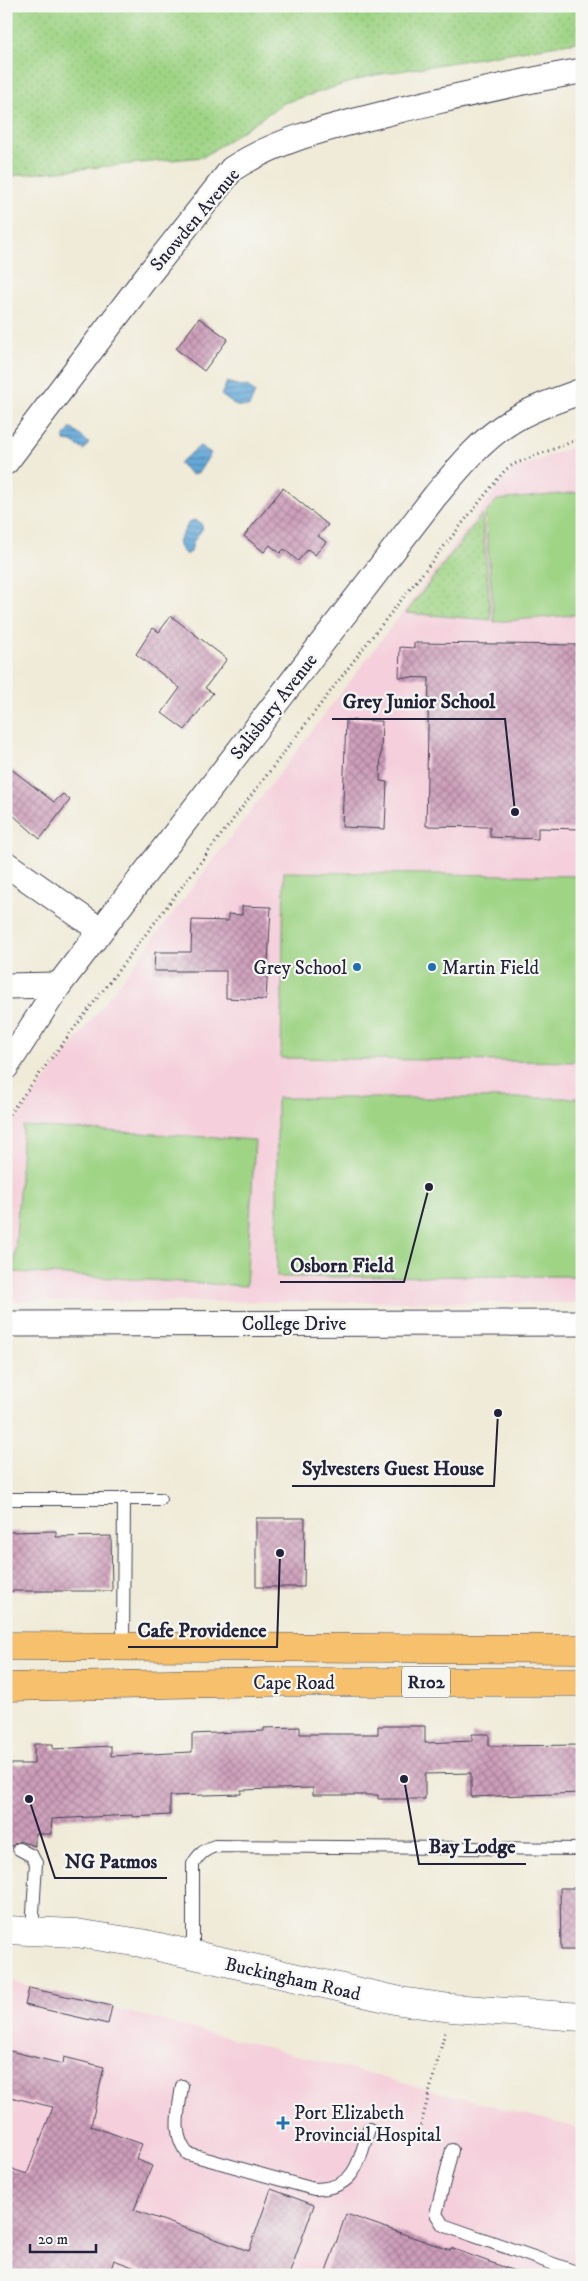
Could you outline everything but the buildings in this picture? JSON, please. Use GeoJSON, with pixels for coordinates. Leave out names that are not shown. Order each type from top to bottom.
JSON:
{"type":"FeatureCollection","features":[{"type":"Feature","properties":{"kind":"main road","name":"Cape Road"},"geometry":{"type":"LineString","coordinates":[[6,1646],[582,1649]]}},
{"type":"Feature","properties":{"kind":"main road","name":"Cape Road"},"geometry":{"type":"LineString","coordinates":[[6,1686],[269,1682],[582,1682]]}},
{"type":"Feature","properties":{"kind":"street","name":"Snowden Avenue"},"geometry":{"type":"LineString","coordinates":[[6,462],[150,272],[232,169],[270,148],[329,128],[478,91],[582,71]]}},
{"type":"Feature","properties":{"kind":"street","name":"Salisbury Avenue"},"geometry":{"type":"LineString","coordinates":[[6,1067],[58,985],[435,496],[469,456],[490,436],[511,421],[582,391]]}},
{"type":"Feature","properties":{"kind":"street"},"geometry":{"type":"LineString","coordinates":[[6,864],[100,930]]}},
{"type":"Feature","properties":{"kind":"street"},"geometry":{"type":"LineString","coordinates":[[6,986],[58,985]]}},
{"type":"Feature","properties":{"kind":"street","name":"College Drive"},"geometry":{"type":"LineString","coordinates":[[6,1324],[582,1323]]}},
{"type":"Feature","properties":{"kind":"street","name":"Buckingham Road"},"geometry":{"type":"LineString","coordinates":[[19,1930],[76,1934],[193,1954],[343,1990],[451,2008],[582,2017]]}},
{"type":"Feature","properties":{"kind":"lane"},"geometry":{"type":"LineString","coordinates":[[123,1646],[124,1498]]}},
{"type":"Feature","properties":{"kind":"lane"},"geometry":{"type":"LineString","coordinates":[[6,1499],[160,1499]]}},
{"type":"Feature","properties":{"kind":"lane"},"geometry":{"type":"LineString","coordinates":[[193,1954],[193,1864],[198,1855],[205,1849],[215,1846],[582,1849]]}},
{"type":"Feature","properties":{"kind":"lane"},"geometry":{"type":"LineString","coordinates":[[19,1849],[32,1856],[36,1863],[19,1930]]}},
{"type":"Feature","properties":{"kind":"lane"},"geometry":{"type":"LineString","coordinates":[[182,2086],[177,2126],[178,2136],[188,2154],[314,2189],[327,2189],[341,2185],[350,2178],[357,2166],[370,2129]]}},
{"type":"Feature","properties":{"kind":"lane"},"geometry":{"type":"LineString","coordinates":[[452,2150],[436,2214],[443,2225],[582,2274]]}},
{"type":"Feature","properties":{"kind":"path"},"geometry":{"type":"LineString","coordinates":[[6,1118],[371,638],[505,470],[514,464],[582,438]]}},
{"type":"Feature","properties":{"kind":"path"},"geometry":{"type":"LineString","coordinates":[[417,2140],[451,2008]]}},
{"type":"Feature","properties":{"kind":"shaded area","name":"Grey School"},"geometry":{"type":"Polygon","coordinates":[[[582,443],[582,1303],[6,1301],[6,1132],[504,479],[512,470],[582,443]]]}},
{"type":"Feature","properties":{"kind":"shaded area","name":"Port Elizabeth Provincial Hospital"},"geometry":{"type":"Polygon","coordinates":[[[6,1980],[582,2129],[582,2275],[6,2275],[6,1980]]]}},
{"type":"Feature","properties":{"kind":"green space"},"geometry":{"type":"Polygon","coordinates":[[[6,6],[582,6],[582,41],[370,76],[284,103],[203,157],[17,175],[6,179],[6,6]]]}},
{"type":"Feature","properties":{"kind":"green space"},"geometry":{"type":"Polygon","coordinates":[[[582,492],[582,614],[494,622],[485,514],[497,500],[582,492]]]}},
{"type":"Feature","properties":{"kind":"green space"},"geometry":{"type":"Polygon","coordinates":[[[482,514],[491,620],[406,613],[482,514]]]}},
{"type":"Feature","properties":{"kind":"green space","name":"Martin Field"},"geometry":{"type":"Polygon","coordinates":[[[284,872],[582,876],[582,1062],[281,1058],[284,872]]]}},
{"type":"Feature","properties":{"kind":"green space"},"geometry":{"type":"Polygon","coordinates":[[[277,1098],[582,1098],[582,1276],[277,1277],[277,1098]]]}},
{"type":"Feature","properties":{"kind":"green space"},"geometry":{"type":"Polygon","coordinates":[[[23,1126],[255,1140],[246,1286],[14,1272],[23,1126]]]}},
{"type":"Feature","properties":{"kind":"water"},"geometry":{"type":"Polygon","coordinates":[[[227,382],[244,387],[248,386],[255,393],[249,407],[236,406],[221,395],[227,382]]]}},
{"type":"Feature","properties":{"kind":"water"},"geometry":{"type":"Polygon","coordinates":[[[71,428],[89,443],[84,450],[72,442],[64,441],[64,437],[71,428]]]}},
{"type":"Feature","properties":{"kind":"water"},"geometry":{"type":"Polygon","coordinates":[[[200,446],[211,453],[199,472],[192,475],[179,463],[200,446]]]}},
{"type":"Feature","properties":{"kind":"water"},"geometry":{"type":"Polygon","coordinates":[[[194,520],[200,522],[203,528],[193,542],[191,552],[186,555],[178,542],[189,522],[194,520]]]}},
{"type":"Feature","properties":{"kind":"place","name":"Grey Junior School"},"geometry":{"type":"Point","coordinates":[515,812]}},
{"type":"Feature","properties":{"kind":"place","name":"Grey School"},"geometry":{"type":"Point","coordinates":[357,967]}},
{"type":"Feature","properties":{"kind":"place","name":"Martin Field"},"geometry":{"type":"Point","coordinates":[432,967]}},
{"type":"Feature","properties":{"kind":"place","name":"Osborn Field"},"geometry":{"type":"Point","coordinates":[429,1187]}},
{"type":"Feature","properties":{"kind":"place","name":"Sylvesters Guest House"},"geometry":{"type":"Point","coordinates":[498,1413]}},
{"type":"Feature","properties":{"kind":"place","name":"Cafe Providence"},"geometry":{"type":"Point","coordinates":[280,1553]}},
{"type":"Feature","properties":{"kind":"place","name":"Bay Lodge"},"geometry":{"type":"Point","coordinates":[404,1779]}},
{"type":"Feature","properties":{"kind":"place","name":"NG Patmos"},"geometry":{"type":"Point","coordinates":[29,1799]}},
{"type":"Feature","properties":{"kind":"place","name":"Port Elizabeth Provincial Hospital"},"geometry":{"type":"Point","coordinates":[283,2123]}}]}
